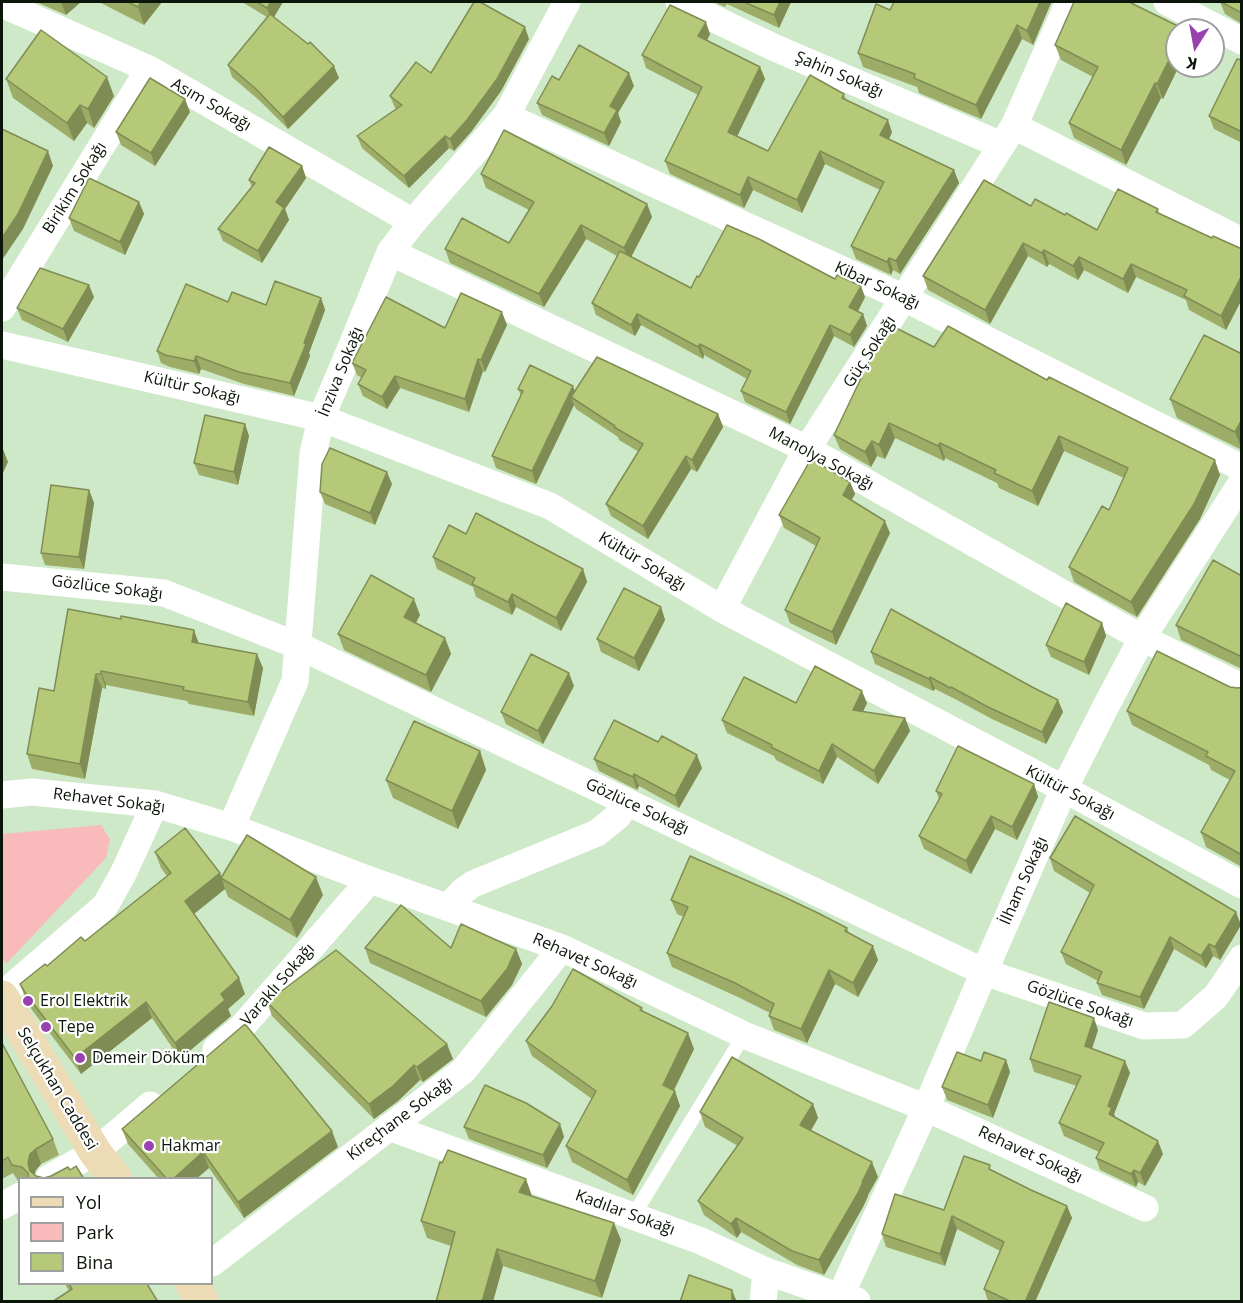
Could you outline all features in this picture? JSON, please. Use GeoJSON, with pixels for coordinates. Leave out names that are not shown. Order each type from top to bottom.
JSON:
{"type":"FeatureCollection","features":[{"type":"Feature","properties":{"kind":"street","name":"İnziva Sokağı"},"geometry":{"type":"LineString","coordinates":[[231,827],[295,681],[314,454],[321,418],[390,252],[413,222],[506,116],[567,2]]}},
{"type":"Feature","properties":{"kind":"street","name":"Şahin Sokağı"},"geometry":{"type":"LineString","coordinates":[[679,2],[773,47],[1007,136],[1242,241]]}},
{"type":"Feature","properties":{"kind":"street","name":"Güç Sokağı"},"geometry":{"type":"LineString","coordinates":[[722,609],[807,449],[1007,136],[1069,2]]}},
{"type":"Feature","properties":{"kind":"street"},"geometry":{"type":"LineString","coordinates":[[1167,2],[1242,41]]}},
{"type":"Feature","properties":{"kind":"street","name":"Asım Sokağı"},"geometry":{"type":"LineString","coordinates":[[2,4],[149,69],[413,222]]}},
{"type":"Feature","properties":{"kind":"street","name":"Birikim Sokağı"},"geometry":{"type":"LineString","coordinates":[[2,308],[149,69]]}},
{"type":"Feature","properties":{"kind":"street","name":"Kibar Sokağı"},"geometry":{"type":"LineString","coordinates":[[506,116],[904,298],[1242,468]]}},
{"type":"Feature","properties":{"kind":"street","name":"Manolya Sokağı"},"geometry":{"type":"LineString","coordinates":[[390,252],[807,449],[1142,638],[1242,687]]}},
{"type":"Feature","properties":{"kind":"street","name":"Kültür Sokağı"},"geometry":{"type":"LineString","coordinates":[[2,345],[321,418],[550,506],[722,609],[1242,885]]}},
{"type":"Feature","properties":{"kind":"street","name":"İlham Sokağı"},"geometry":{"type":"LineString","coordinates":[[849,1299],[926,1108],[1064,789],[1142,638],[1242,482]]}},
{"type":"Feature","properties":{"kind":"street","name":"Gözlüce Sokağı"},"geometry":{"type":"LineString","coordinates":[[2,577],[164,593],[299,646],[984,972],[1144,1026],[1183,1025],[1215,996],[1242,958]]}},
{"type":"Feature","properties":{"kind":"street","name":"Rehavet Sokağı"},"geometry":{"type":"LineString","coordinates":[[2,795],[32,792],[155,804],[231,827],[370,880],[562,948],[744,1035],[926,1108],[1144,1208]]}},
{"type":"Feature","properties":{"kind":"street"},"geometry":{"type":"LineString","coordinates":[[448,907],[473,884],[597,833],[618,816],[627,802]]}},
{"type":"Feature","properties":{"kind":"street"},"geometry":{"type":"LineString","coordinates":[[2,996],[105,906],[123,874],[155,804]]}},
{"type":"Feature","properties":{"kind":"street","name":"Varaklı Sokağı"},"geometry":{"type":"LineString","coordinates":[[199,1064],[242,1027],[370,880]]}},
{"type":"Feature","properties":{"kind":"street","name":"Kireçhane Sokağı"},"geometry":{"type":"LineString","coordinates":[[213,1262],[463,1071],[562,948]]}},
{"type":"Feature","properties":{"kind":"street","name":"Selçukhan Caddesi"},"geometry":{"type":"LineString","coordinates":[[2,996],[95,1152],[114,1177]]}},
{"type":"Feature","properties":{"kind":"street"},"geometry":{"type":"LineString","coordinates":[[53,1177],[95,1152],[164,1093]]}},
{"type":"Feature","properties":{"kind":"street","name":"Kadılar Sokağı"},"geometry":{"type":"LineString","coordinates":[[389,1127],[701,1241],[765,1271],[849,1299]]}},
{"type":"Feature","properties":{"kind":"street"},"geometry":{"type":"LineString","coordinates":[[2,1206],[18,1197]]}},
{"type":"Feature","properties":{"kind":"street"},"geometry":{"type":"LineString","coordinates":[[763,1302],[765,1271]]}},
{"type":"Feature","properties":{"kind":"street"},"geometry":{"type":"LineString","coordinates":[[193,1285],[202,1302]]}},
{"type":"Feature","properties":{"kind":"lane"},"geometry":{"type":"LineString","coordinates":[[633,1216],[744,1035]]}},
{"type":"Feature","properties":{"kind":"green space"},"geometry":{"type":"Polygon","coordinates":[[[101,825],[110,839],[106,858],[6,964],[2,958],[2,834],[101,825]]]}},
{"type":"Feature","properties":{"kind":"building"},"geometry":{"type":"Polygon","coordinates":[[[128,2],[141,2],[138,7],[128,2]]]}},
{"type":"Feature","properties":{"kind":"building"},"geometry":{"type":"Polygon","coordinates":[[[257,2],[271,2],[267,8],[257,2]]]}},
{"type":"Feature","properties":{"kind":"building"},"geometry":{"type":"Polygon","coordinates":[[[474,2],[480,2],[525,27],[497,79],[467,120],[450,139],[445,136],[404,176],[357,136],[402,105],[390,96],[416,62],[431,73],[474,2]]]}},
{"type":"Feature","properties":{"kind":"building"},"geometry":{"type":"Polygon","coordinates":[[[744,2],[780,2],[774,15],[744,2]]]}},
{"type":"Feature","properties":{"kind":"building"},"geometry":{"type":"Polygon","coordinates":[[[894,2],[1040,2],[1027,31],[1017,25],[976,105],[914,78],[915,74],[858,53],[876,4],[890,10],[894,2]]]}},
{"type":"Feature","properties":{"kind":"building"},"geometry":{"type":"Polygon","coordinates":[[[1074,2],[1131,2],[1165,20],[1165,68],[1121,150],[1069,123],[1098,67],[1055,45],[1074,2]]]}},
{"type":"Feature","properties":{"kind":"building"},"geometry":{"type":"Polygon","coordinates":[[[1221,2],[1242,2],[1242,13],[1221,2]]]}},
{"type":"Feature","properties":{"kind":"building"},"geometry":{"type":"Polygon","coordinates":[[[670,5],[706,22],[698,36],[760,67],[728,132],[768,151],[810,75],[844,94],[842,98],[888,120],[880,135],[954,170],[896,261],[889,258],[887,262],[851,246],[884,182],[820,151],[797,200],[748,177],[740,195],[665,161],[702,87],[642,55],[670,5]]]}},
{"type":"Feature","properties":{"kind":"building"},"geometry":{"type":"Polygon","coordinates":[[[270,14],[308,44],[310,42],[334,66],[283,117],[228,65],[270,14]]]}},
{"type":"Feature","properties":{"kind":"building"},"geometry":{"type":"Polygon","coordinates":[[[41,30],[107,77],[88,109],[80,105],[67,123],[6,79],[41,30]]]}},
{"type":"Feature","properties":{"kind":"building"},"geometry":{"type":"Polygon","coordinates":[[[579,45],[629,73],[610,106],[617,110],[604,133],[537,103],[552,76],[559,80],[579,45]]]}},
{"type":"Feature","properties":{"kind":"building"},"geometry":{"type":"Polygon","coordinates":[[[1237,59],[1242,60],[1242,132],[1209,116],[1237,59]]]}},
{"type":"Feature","properties":{"kind":"building"},"geometry":{"type":"Polygon","coordinates":[[[150,78],[185,99],[151,153],[116,132],[150,78]]]}},
{"type":"Feature","properties":{"kind":"building"},"geometry":{"type":"Polygon","coordinates":[[[2,129],[48,151],[18,214],[2,238],[2,129]]]}},
{"type":"Feature","properties":{"kind":"building"},"geometry":{"type":"Polygon","coordinates":[[[504,130],[647,204],[624,248],[581,225],[539,294],[445,249],[462,218],[509,243],[534,202],[481,174],[504,130]]]}},
{"type":"Feature","properties":{"kind":"building"},"geometry":{"type":"Polygon","coordinates":[[[269,147],[302,166],[276,202],[284,208],[258,251],[218,229],[255,183],[249,180],[269,147]]]}},
{"type":"Feature","properties":{"kind":"building"},"geometry":{"type":"Polygon","coordinates":[[[89,178],[139,202],[120,242],[69,218],[89,178]]]}},
{"type":"Feature","properties":{"kind":"building"},"geometry":{"type":"Polygon","coordinates":[[[984,180],[1031,206],[1035,199],[1097,230],[1118,189],[1158,209],[1156,212],[1242,249],[1242,275],[1221,316],[1184,296],[1187,290],[1131,264],[1123,279],[1079,257],[1073,266],[1044,250],[1042,253],[1023,243],[985,310],[923,276],[984,180]]]}},
{"type":"Feature","properties":{"kind":"building"},"geometry":{"type":"Polygon","coordinates":[[[727,225],[835,279],[837,275],[861,286],[849,307],[863,314],[850,335],[830,325],[786,412],[741,391],[751,371],[700,344],[698,347],[637,314],[631,325],[592,303],[620,251],[691,288],[727,225]]]}},
{"type":"Feature","properties":{"kind":"building"},"geometry":{"type":"Polygon","coordinates":[[[40,268],[89,285],[63,329],[17,308],[40,268]]]}},
{"type":"Feature","properties":{"kind":"building"},"geometry":{"type":"Polygon","coordinates":[[[275,281],[321,298],[290,383],[239,372],[196,356],[194,361],[157,351],[186,284],[228,302],[232,292],[266,305],[275,281]]]}},
{"type":"Feature","properties":{"kind":"building"},"geometry":{"type":"Polygon","coordinates":[[[461,293],[502,312],[481,360],[478,359],[465,399],[395,376],[382,397],[358,384],[366,370],[352,363],[386,297],[445,328],[461,293]]]}},
{"type":"Feature","properties":{"kind":"building"},"geometry":{"type":"Polygon","coordinates":[[[890,325],[934,347],[948,326],[1047,380],[1049,377],[1215,460],[1194,504],[1131,602],[1069,567],[1102,506],[1109,510],[1128,468],[1059,436],[1032,491],[994,473],[996,470],[940,443],[938,446],[889,423],[879,445],[872,441],[865,452],[834,435],[872,355],[890,325]]]}},
{"type":"Feature","properties":{"kind":"building"},"geometry":{"type":"Polygon","coordinates":[[[1204,335],[1242,354],[1242,419],[1235,432],[1170,399],[1204,335]]]}},
{"type":"Feature","properties":{"kind":"building"},"geometry":{"type":"Polygon","coordinates":[[[597,357],[718,414],[692,460],[686,456],[643,526],[606,504],[643,444],[571,397],[597,357]]]}},
{"type":"Feature","properties":{"kind":"building"},"geometry":{"type":"Polygon","coordinates":[[[530,365],[573,386],[532,471],[492,456],[523,391],[518,389],[530,365]]]}},
{"type":"Feature","properties":{"kind":"building"},"geometry":{"type":"Polygon","coordinates":[[[205,415],[245,424],[234,472],[194,463],[205,415]]]}},
{"type":"Feature","properties":{"kind":"building"},"geometry":{"type":"Polygon","coordinates":[[[330,448],[387,472],[370,513],[320,492],[322,464],[330,448]]]}},
{"type":"Feature","properties":{"kind":"building"},"geometry":{"type":"Polygon","coordinates":[[[811,459],[850,482],[843,495],[885,521],[832,632],[785,610],[820,538],[779,515],[811,459]]]}},
{"type":"Feature","properties":{"kind":"building"},"geometry":{"type":"Polygon","coordinates":[[[51,485],[89,490],[79,557],[41,553],[51,485]]]}},
{"type":"Feature","properties":{"kind":"building"},"geometry":{"type":"Polygon","coordinates":[[[476,513],[583,569],[556,618],[512,594],[508,602],[472,584],[475,578],[433,557],[449,525],[466,534],[476,513]]]}},
{"type":"Feature","properties":{"kind":"building"},"geometry":{"type":"Polygon","coordinates":[[[1213,560],[1242,576],[1242,657],[1176,625],[1213,560]]]}},
{"type":"Feature","properties":{"kind":"building"},"geometry":{"type":"Polygon","coordinates":[[[371,575],[414,599],[404,617],[445,638],[426,675],[338,634],[371,575]]]}},
{"type":"Feature","properties":{"kind":"building"},"geometry":{"type":"Polygon","coordinates":[[[624,588],[661,607],[634,658],[597,639],[624,588]]]}},
{"type":"Feature","properties":{"kind":"building"},"geometry":{"type":"Polygon","coordinates":[[[1066,603],[1102,623],[1084,662],[1046,645],[1066,603]]]}},
{"type":"Feature","properties":{"kind":"building"},"geometry":{"type":"Polygon","coordinates":[[[68,609],[121,619],[121,616],[194,630],[192,642],[257,654],[248,702],[101,671],[101,674],[96,674],[80,764],[27,754],[39,688],[54,691],[68,609]]]}},
{"type":"Feature","properties":{"kind":"building"},"geometry":{"type":"Polygon","coordinates":[[[891,609],[1058,700],[1042,732],[930,677],[929,679],[871,652],[891,609]]]}},
{"type":"Feature","properties":{"kind":"building"},"geometry":{"type":"Polygon","coordinates":[[[1157,651],[1230,687],[1242,687],[1242,855],[1201,832],[1235,771],[1206,756],[1208,752],[1127,711],[1157,651]]]}},
{"type":"Feature","properties":{"kind":"building"},"geometry":{"type":"Polygon","coordinates":[[[531,654],[569,673],[538,731],[501,712],[531,654]]]}},
{"type":"Feature","properties":{"kind":"building"},"geometry":{"type":"Polygon","coordinates":[[[815,666],[862,691],[853,710],[905,718],[874,771],[832,744],[819,771],[722,720],[744,677],[796,703],[815,666]]]}},
{"type":"Feature","properties":{"kind":"building"},"geometry":{"type":"Polygon","coordinates":[[[614,720],[658,742],[662,736],[697,755],[675,796],[634,774],[633,777],[594,759],[614,720]]]}},
{"type":"Feature","properties":{"kind":"building"},"geometry":{"type":"Polygon","coordinates":[[[414,721],[480,751],[452,811],[386,780],[414,721]]]}},
{"type":"Feature","properties":{"kind":"building"},"geometry":{"type":"Polygon","coordinates":[[[958,746],[1034,784],[1012,827],[991,816],[966,861],[919,836],[942,794],[936,791],[958,746]]]}},
{"type":"Feature","properties":{"kind":"building"},"geometry":{"type":"Polygon","coordinates":[[[1075,816],[1236,912],[1215,947],[1209,944],[1201,956],[1170,937],[1140,997],[1097,983],[1102,972],[1061,952],[1094,885],[1050,858],[1075,816]]]}},
{"type":"Feature","properties":{"kind":"building"},"geometry":{"type":"Polygon","coordinates":[[[185,828],[220,873],[185,901],[239,978],[221,994],[225,1000],[175,1043],[146,1002],[75,1058],[20,984],[45,964],[47,966],[81,937],[85,941],[171,873],[155,852],[185,828]]]}},
{"type":"Feature","properties":{"kind":"building"},"geometry":{"type":"Polygon","coordinates":[[[247,835],[316,877],[290,920],[221,878],[247,835]]]}},
{"type":"Feature","properties":{"kind":"building"},"geometry":{"type":"Polygon","coordinates":[[[690,856],[818,913],[847,928],[845,931],[873,946],[853,983],[829,970],[801,1029],[769,1016],[774,1004],[735,983],[667,953],[688,907],[671,900],[690,856]]]}},
{"type":"Feature","properties":{"kind":"building"},"geometry":{"type":"Polygon","coordinates":[[[401,905],[451,948],[461,924],[516,949],[507,969],[481,1001],[365,948],[401,905]]]}},
{"type":"Feature","properties":{"kind":"building"},"geometry":{"type":"Polygon","coordinates":[[[336,950],[447,1044],[417,1067],[414,1065],[393,1086],[369,1104],[267,1002],[336,950]]]}},
{"type":"Feature","properties":{"kind":"building"},"geometry":{"type":"Polygon","coordinates":[[[573,969],[642,1008],[640,1010],[688,1033],[663,1085],[675,1091],[627,1180],[566,1146],[596,1091],[526,1041],[552,1006],[573,969]]]}},
{"type":"Feature","properties":{"kind":"building"},"geometry":{"type":"Polygon","coordinates":[[[1049,1002],[1094,1018],[1085,1046],[1125,1061],[1108,1106],[1112,1108],[1109,1114],[1158,1141],[1140,1173],[1134,1170],[1131,1174],[1096,1158],[1104,1143],[1059,1123],[1081,1076],[1030,1059],[1049,1002]]]}},
{"type":"Feature","properties":{"kind":"building"},"geometry":{"type":"Polygon","coordinates":[[[245,1024],[332,1131],[238,1202],[203,1152],[175,1177],[165,1177],[122,1129],[245,1024]]]}},
{"type":"Feature","properties":{"kind":"building"},"geometry":{"type":"Polygon","coordinates":[[[2,1043],[53,1139],[30,1154],[28,1163],[30,1171],[40,1177],[29,1177],[22,1167],[12,1165],[8,1157],[2,1161],[2,1043]]]}},
{"type":"Feature","properties":{"kind":"building"},"geometry":{"type":"Polygon","coordinates":[[[957,1052],[981,1061],[984,1052],[1006,1060],[988,1105],[942,1087],[957,1052]]]}},
{"type":"Feature","properties":{"kind":"building"},"geometry":{"type":"Polygon","coordinates":[[[732,1057],[813,1104],[800,1125],[872,1162],[858,1193],[819,1260],[792,1251],[736,1218],[731,1224],[698,1201],[743,1138],[700,1112],[732,1057]]]}},
{"type":"Feature","properties":{"kind":"building"},"geometry":{"type":"Polygon","coordinates":[[[485,1085],[526,1103],[560,1124],[543,1155],[464,1127],[485,1085]]]}},
{"type":"Feature","properties":{"kind":"building"},"geometry":{"type":"Polygon","coordinates":[[[448,1150],[526,1179],[519,1192],[614,1223],[595,1281],[497,1249],[482,1302],[436,1302],[455,1232],[421,1221],[440,1162],[442,1163],[448,1150]]]}},
{"type":"Feature","properties":{"kind":"building"},"geometry":{"type":"Polygon","coordinates":[[[964,1156],[990,1165],[989,1169],[1067,1206],[1025,1302],[1012,1302],[984,1289],[1004,1242],[952,1216],[940,1254],[882,1234],[895,1194],[944,1210],[964,1156]]]}},
{"type":"Feature","properties":{"kind":"building"},"geometry":{"type":"Polygon","coordinates":[[[76,1166],[83,1177],[48,1177],[68,1167],[70,1170],[76,1166]]]}},
{"type":"Feature","properties":{"kind":"building"},"geometry":{"type":"Polygon","coordinates":[[[689,1275],[732,1290],[732,1302],[680,1302],[689,1275]]]}},
{"type":"Feature","properties":{"kind":"building"},"geometry":{"type":"Polygon","coordinates":[[[70,1285],[148,1285],[158,1302],[52,1302],[72,1289],[70,1285]]]}},
{"type":"Feature","properties":{"kind":"place","name":"Erol Elektrik"},"geometry":{"type":"Point","coordinates":[28,1001]}},
{"type":"Feature","properties":{"kind":"place","name":"Tepe"},"geometry":{"type":"Point","coordinates":[46,1027]}},
{"type":"Feature","properties":{"kind":"place","name":"Demeir Döküm"},"geometry":{"type":"Point","coordinates":[80,1058]}},
{"type":"Feature","properties":{"kind":"place","name":"Hakmar"},"geometry":{"type":"Point","coordinates":[149,1146]}}]}
